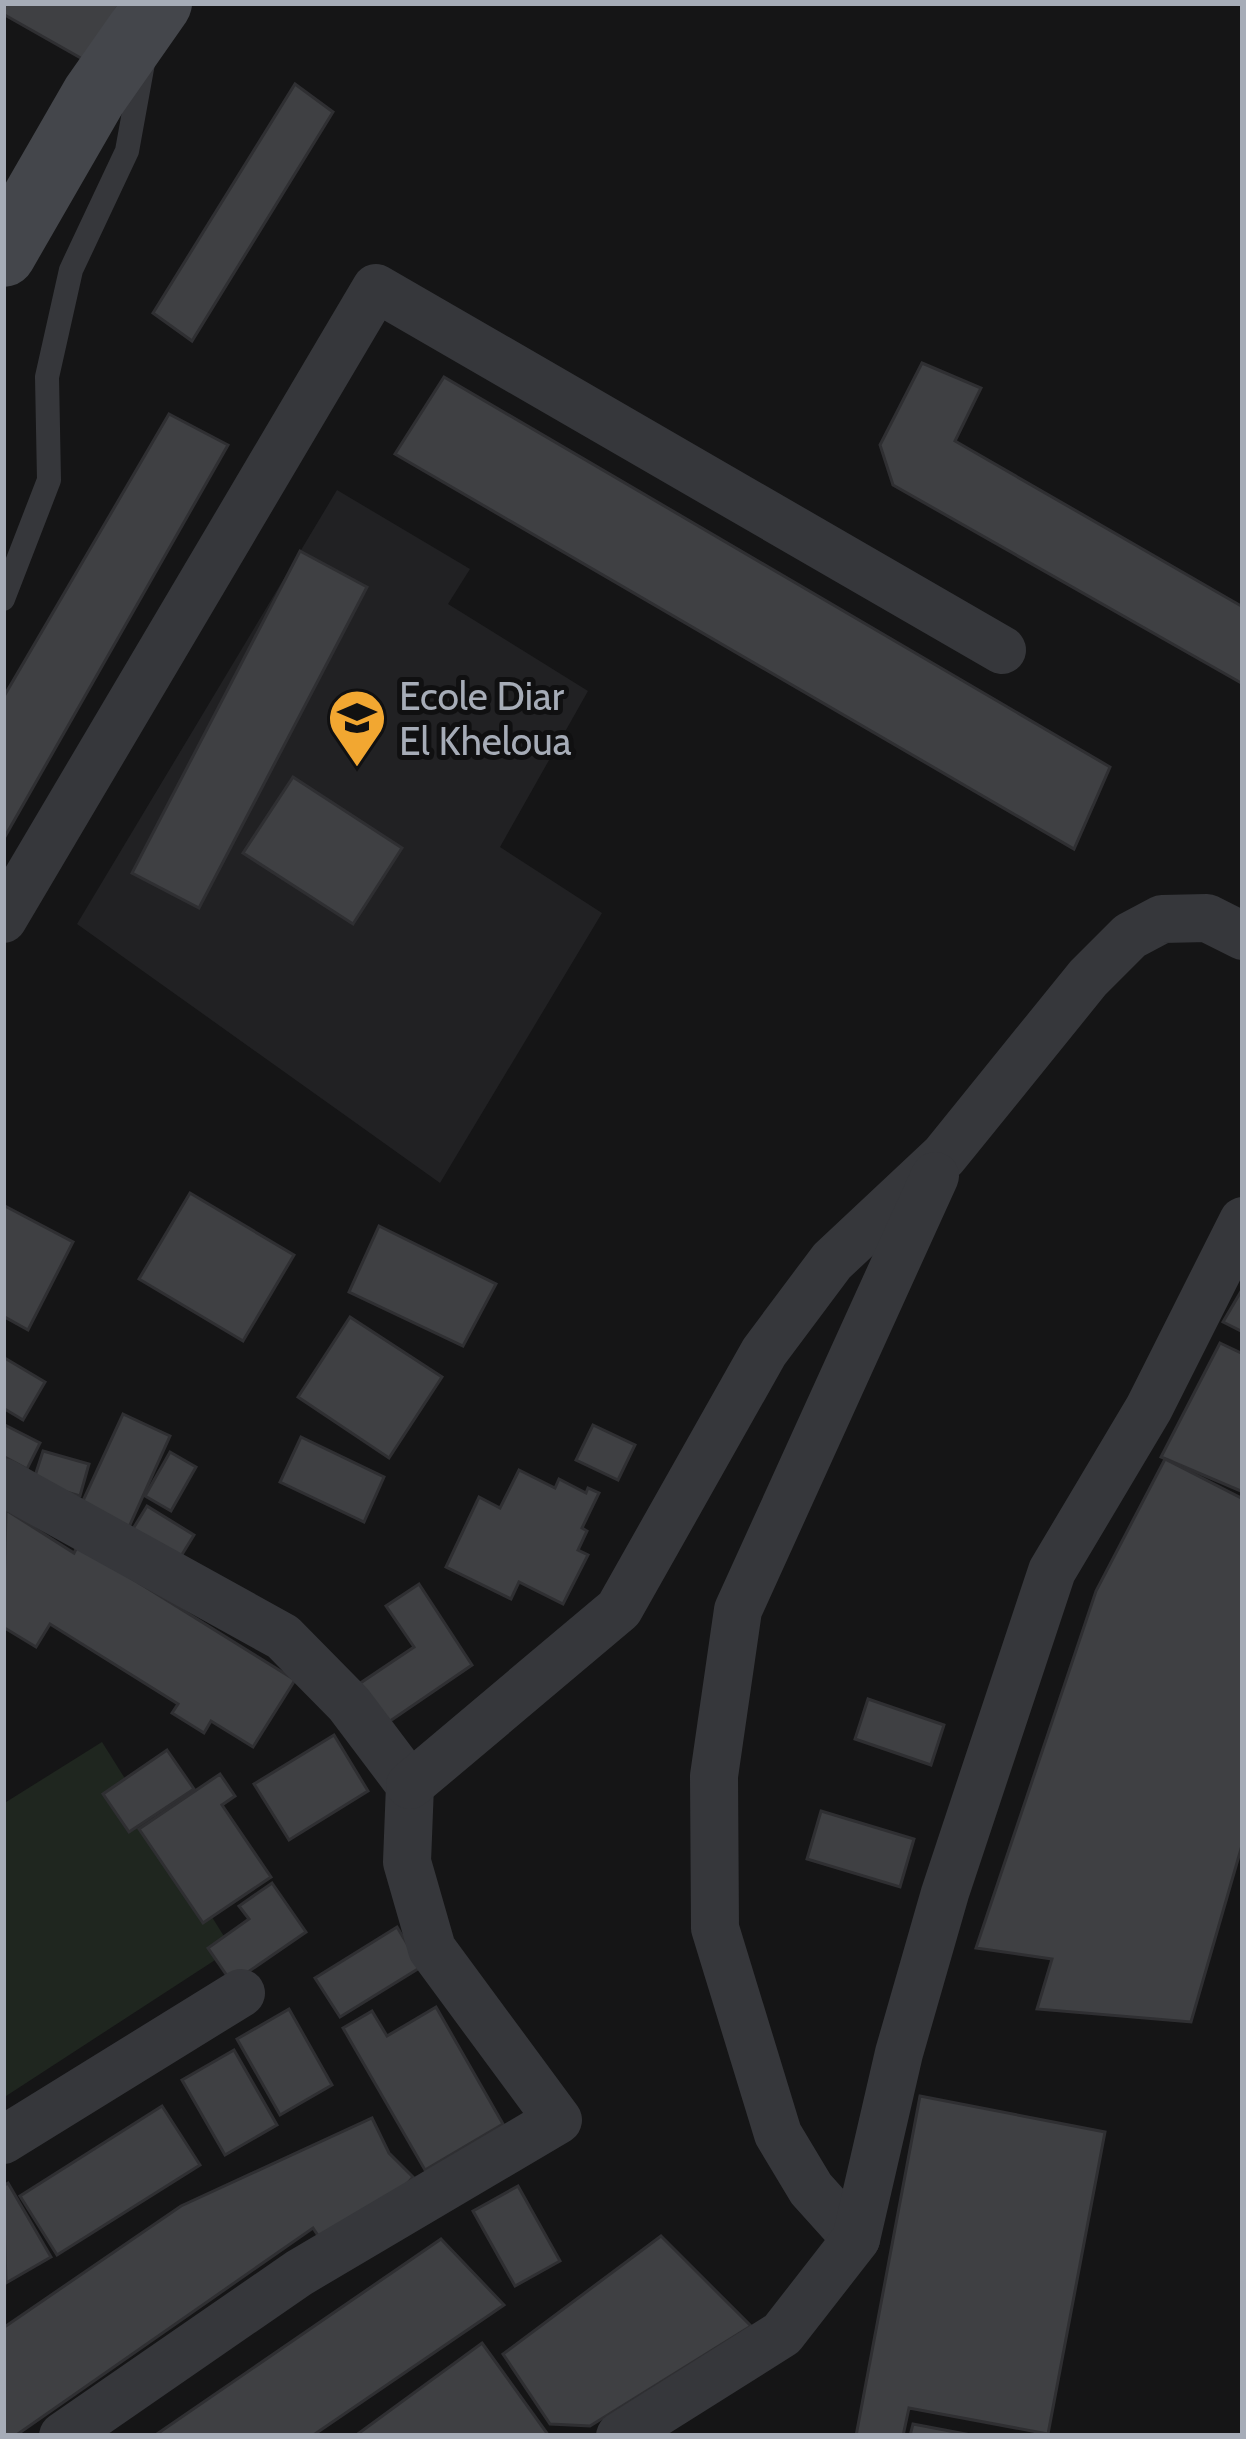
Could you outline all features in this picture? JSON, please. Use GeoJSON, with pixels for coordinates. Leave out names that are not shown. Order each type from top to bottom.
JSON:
{"type":"FeatureCollection","features":[{"type":"Feature","properties":{"kind":"street"},"geometry":{"type":"LineString","coordinates":[[3,254],[94,96],[156,8]]}},
{"type":"Feature","properties":{"kind":"street"},"geometry":{"type":"LineString","coordinates":[[3,920],[376,288],[1002,650]]}},
{"type":"Feature","properties":{"kind":"street"},"geometry":{"type":"LineString","coordinates":[[410,1785],[619,1609],[764,1352],[832,1262],[944,1156],[1088,978],[1130,936],[1162,919],[1207,918],[1243,936]]}},
{"type":"Feature","properties":{"kind":"street"},"geometry":{"type":"LineString","coordinates":[[856,2239],[811,2189],[778,2134],[715,1928],[714,1776],[738,1610],[944,1156]]}},
{"type":"Feature","properties":{"kind":"street"},"geometry":{"type":"LineString","coordinates":[[620,2436],[782,2334],[856,2239],[899,2053],[945,1893],[1052,1571],[1149,1408],[1243,1221]]}},
{"type":"Feature","properties":{"kind":"street"},"geometry":{"type":"LineString","coordinates":[[3,1482],[283,1637],[349,1704],[410,1785],[407,1862],[432,1949],[558,2120],[299,2273],[63,2436]]}},
{"type":"Feature","properties":{"kind":"street"},"geometry":{"type":"LineString","coordinates":[[3,2140],[241,1993]]}},
{"type":"Feature","properties":{"kind":"lane"},"geometry":{"type":"LineString","coordinates":[[3,599],[49,480],[46,377],[71,270],[127,151],[156,8]]}},
{"type":"Feature","properties":{"kind":"shaded area","name":"Ecole Diar El Kheloua"},"geometry":{"type":"Polygon","coordinates":[[[337,490],[470,569],[448,604],[588,691],[500,847],[602,913],[440,1183],[77,924],[337,490]]]}},
{"type":"Feature","properties":{"kind":"shaded area"},"geometry":{"type":"Polygon","coordinates":[[[102,1742],[232,1949],[3,2098],[3,1804],[102,1742]]]}},
{"type":"Feature","properties":{"kind":"building"},"geometry":{"type":"Polygon","coordinates":[[[3,3],[120,3],[86,61],[3,14],[3,3]]]}},
{"type":"Feature","properties":{"kind":"building"},"geometry":{"type":"Polygon","coordinates":[[[295,84],[333,112],[192,341],[153,313],[295,84]]]}},
{"type":"Feature","properties":{"kind":"building"},"geometry":{"type":"Polygon","coordinates":[[[922,363],[981,388],[955,441],[1243,607],[1243,684],[893,485],[880,445],[922,363]]]}},
{"type":"Feature","properties":{"kind":"building"},"geometry":{"type":"Polygon","coordinates":[[[444,377],[1110,767],[1074,849],[395,454],[444,377]]]}},
{"type":"Feature","properties":{"kind":"building"},"geometry":{"type":"Polygon","coordinates":[[[169,414],[228,445],[3,840],[3,698],[169,414]]]}},
{"type":"Feature","properties":{"kind":"building"},"geometry":{"type":"Polygon","coordinates":[[[300,551],[367,587],[199,908],[132,873],[300,551]]]}},
{"type":"Feature","properties":{"kind":"building"},"geometry":{"type":"Polygon","coordinates":[[[293,777],[402,848],[353,924],[243,853],[293,777]]]}},
{"type":"Feature","properties":{"kind":"building"},"geometry":{"type":"Polygon","coordinates":[[[190,1193],[294,1255],[243,1341],[139,1279],[190,1193]]]}},
{"type":"Feature","properties":{"kind":"building"},"geometry":{"type":"Polygon","coordinates":[[[3,1205],[73,1242],[28,1330],[3,1316],[3,1205]]]}},
{"type":"Feature","properties":{"kind":"building"},"geometry":{"type":"Polygon","coordinates":[[[379,1226],[496,1284],[463,1346],[349,1292],[379,1226]]]}},
{"type":"Feature","properties":{"kind":"building"},"geometry":{"type":"Polygon","coordinates":[[[1243,1288],[1243,1332],[1223,1322],[1243,1288]]]}},
{"type":"Feature","properties":{"kind":"building"},"geometry":{"type":"Polygon","coordinates":[[[350,1317],[442,1377],[389,1458],[298,1397],[350,1317]]]}},
{"type":"Feature","properties":{"kind":"building"},"geometry":{"type":"Polygon","coordinates":[[[1220,1343],[1243,1354],[1243,1492],[1161,1457],[1220,1343]]]}},
{"type":"Feature","properties":{"kind":"building"},"geometry":{"type":"Polygon","coordinates":[[[3,1357],[45,1382],[23,1420],[3,1408],[3,1357]]]}},
{"type":"Feature","properties":{"kind":"building"},"geometry":{"type":"Polygon","coordinates":[[[123,1414],[170,1436],[129,1527],[81,1505],[123,1414]]]}},
{"type":"Feature","properties":{"kind":"building"},"geometry":{"type":"Polygon","coordinates":[[[3,1424],[40,1443],[27,1469],[3,1456],[3,1424]]]}},
{"type":"Feature","properties":{"kind":"building"},"geometry":{"type":"Polygon","coordinates":[[[593,1425],[635,1445],[618,1480],[576,1460],[593,1425]]]}},
{"type":"Feature","properties":{"kind":"building"},"geometry":{"type":"Polygon","coordinates":[[[301,1437],[384,1477],[364,1522],[280,1482],[301,1437]]]}},
{"type":"Feature","properties":{"kind":"building"},"geometry":{"type":"Polygon","coordinates":[[[43,1451],[89,1464],[80,1496],[33,1482],[43,1451]]]}},
{"type":"Feature","properties":{"kind":"building"},"geometry":{"type":"Polygon","coordinates":[[[170,1452],[196,1467],[171,1511],[145,1496],[170,1452]]]}},
{"type":"Feature","properties":{"kind":"building"},"geometry":{"type":"Polygon","coordinates":[[[1165,1459],[1243,1499],[1243,1842],[1191,2022],[1037,2009],[1052,1959],[976,1948],[1096,1591],[1165,1459]]]}},
{"type":"Feature","properties":{"kind":"building"},"geometry":{"type":"Polygon","coordinates":[[[519,1470],[555,1488],[559,1479],[586,1493],[588,1488],[599,1493],[582,1528],[587,1531],[578,1550],[588,1555],[563,1604],[519,1582],[511,1599],[446,1567],[479,1497],[500,1508],[519,1470]]]}},
{"type":"Feature","properties":{"kind":"building"},"geometry":{"type":"Polygon","coordinates":[[[147,1506],[194,1535],[178,1561],[131,1532],[147,1506]]]}},
{"type":"Feature","properties":{"kind":"building"},"geometry":{"type":"Polygon","coordinates":[[[6,1510],[74,1553],[78,1545],[295,1680],[253,1747],[211,1721],[204,1733],[172,1713],[178,1704],[50,1624],[36,1647],[3,1627],[6,1510]]]}},
{"type":"Feature","properties":{"kind":"building"},"geometry":{"type":"Polygon","coordinates":[[[419,1584],[472,1665],[377,1730],[350,1690],[414,1647],[386,1606],[419,1584]]]}},
{"type":"Feature","properties":{"kind":"building"},"geometry":{"type":"Polygon","coordinates":[[[868,1699],[944,1725],[931,1765],[855,1739],[868,1699]]]}},
{"type":"Feature","properties":{"kind":"building"},"geometry":{"type":"Polygon","coordinates":[[[334,1735],[368,1791],[289,1840],[254,1784],[334,1735]]]}},
{"type":"Feature","properties":{"kind":"building"},"geometry":{"type":"Polygon","coordinates":[[[167,1750],[194,1789],[129,1832],[103,1794],[167,1750]]]}},
{"type":"Feature","properties":{"kind":"building"},"geometry":{"type":"Polygon","coordinates":[[[220,1774],[235,1796],[222,1805],[271,1877],[203,1923],[139,1829],[220,1774]]]}},
{"type":"Feature","properties":{"kind":"building"},"geometry":{"type":"Polygon","coordinates":[[[821,1811],[914,1839],[900,1887],[807,1859],[821,1811]]]}},
{"type":"Feature","properties":{"kind":"building"},"geometry":{"type":"Polygon","coordinates":[[[272,1883],[306,1932],[232,1983],[208,1948],[249,1919],[239,1906],[272,1883]]]}},
{"type":"Feature","properties":{"kind":"building"},"geometry":{"type":"Polygon","coordinates":[[[397,1927],[421,1967],[340,2017],[315,1978],[397,1927]]]}},
{"type":"Feature","properties":{"kind":"building"},"geometry":{"type":"Polygon","coordinates":[[[436,2007],[503,2124],[425,2170],[343,2028],[372,2011],[387,2036],[436,2007]]]}},
{"type":"Feature","properties":{"kind":"building"},"geometry":{"type":"Polygon","coordinates":[[[289,2009],[332,2085],[280,2115],[237,2039],[289,2009]]]}},
{"type":"Feature","properties":{"kind":"building"},"geometry":{"type":"Polygon","coordinates":[[[234,2050],[277,2125],[225,2155],[182,2080],[234,2050]]]}},
{"type":"Feature","properties":{"kind":"building"},"geometry":{"type":"Polygon","coordinates":[[[920,2096],[1105,2132],[1048,2434],[909,2408],[903,2436],[856,2436],[920,2096]]]}},
{"type":"Feature","properties":{"kind":"building"},"geometry":{"type":"Polygon","coordinates":[[[162,2106],[200,2165],[57,2255],[20,2196],[162,2106]]]}},
{"type":"Feature","properties":{"kind":"building"},"geometry":{"type":"Polygon","coordinates":[[[372,2118],[389,2153],[413,2177],[391,2202],[319,2237],[313,2228],[15,2436],[3,2436],[3,2328],[181,2206],[372,2118]]]}},
{"type":"Feature","properties":{"kind":"building"},"geometry":{"type":"Polygon","coordinates":[[[8,2183],[51,2257],[6,2283],[3,2186],[8,2183]]]}},
{"type":"Feature","properties":{"kind":"building"},"geometry":{"type":"Polygon","coordinates":[[[518,2186],[560,2261],[515,2286],[473,2211],[518,2186]]]}},
{"type":"Feature","properties":{"kind":"building"},"geometry":{"type":"Polygon","coordinates":[[[661,2236],[751,2326],[590,2426],[550,2424],[503,2354],[661,2236]]]}},
{"type":"Feature","properties":{"kind":"building"},"geometry":{"type":"Polygon","coordinates":[[[441,2239],[504,2305],[312,2436],[154,2436],[441,2239]]]}},
{"type":"Feature","properties":{"kind":"building"},"geometry":{"type":"Polygon","coordinates":[[[482,2343],[549,2436],[355,2436],[482,2343]]]}},
{"type":"Feature","properties":{"kind":"building"},"geometry":{"type":"Polygon","coordinates":[[[913,2424],[976,2436],[910,2436],[913,2424]]]}},
{"type":"Feature","properties":{"kind":"place","name":"Ecole Diar El Kheloua"},"geometry":{"type":"Point","coordinates":[357,769]}}]}
